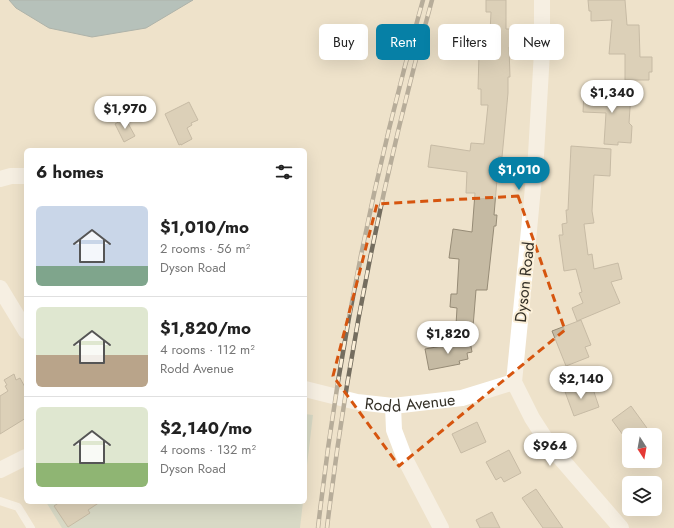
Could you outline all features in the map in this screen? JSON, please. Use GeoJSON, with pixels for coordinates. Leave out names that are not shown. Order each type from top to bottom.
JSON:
{"type":"FeatureCollection","features":[{"type":"Feature","properties":{"kind":"street","name":"Dyson Road"},"geometry":{"type":"LineString","coordinates":[[514,382],[536,155],[542,52],[542,0]]}},
{"type":"Feature","properties":{"kind":"street"},"geometry":{"type":"LineString","coordinates":[[0,179],[11,176],[24,176]]}},
{"type":"Feature","properties":{"kind":"street"},"geometry":{"type":"LineString","coordinates":[[0,288],[24,328]]}},
{"type":"Feature","properties":{"kind":"street","name":"Rodd Avenue"},"geometry":{"type":"LineString","coordinates":[[307,390],[357,402],[393,406],[462,398],[514,382]]}},
{"type":"Feature","properties":{"kind":"street"},"geometry":{"type":"LineString","coordinates":[[514,382],[532,418],[550,446],[621,528]]}},
{"type":"Feature","properties":{"kind":"street"},"geometry":{"type":"LineString","coordinates":[[393,406],[394,430],[405,459],[441,528]]}},
{"type":"Feature","properties":{"kind":"street"},"geometry":{"type":"LineString","coordinates":[[0,470],[24,458]]}},
{"type":"Feature","properties":{"kind":"lane"},"geometry":{"type":"LineString","coordinates":[[0,501],[18,507],[31,528]]}},
{"type":"Feature","properties":{"kind":"highlighted area"},"geometry":{"type":"Polygon","coordinates":[[[518,196],[565,330],[399,466],[333,376],[377,204],[518,196]]]}},
{"type":"Feature","properties":{"kind":"green space"},"geometry":{"type":"Polygon","coordinates":[[[307,414],[313,415],[307,465],[307,414]]]}},
{"type":"Feature","properties":{"kind":"green space"},"geometry":{"type":"Polygon","coordinates":[[[47,504],[303,504],[300,528],[62,528],[47,504]]]}},
{"type":"Feature","properties":{"kind":"water"},"geometry":{"type":"Polygon","coordinates":[[[9,0],[193,0],[146,28],[92,37],[49,28],[16,8],[9,0]]]}},
{"type":"Feature","properties":{"kind":"building"},"geometry":{"type":"Polygon","coordinates":[[[486,0],[506,0],[506,29],[509,29],[510,77],[508,77],[502,157],[499,156],[494,215],[497,215],[496,226],[494,226],[487,290],[476,290],[473,327],[456,325],[457,308],[450,307],[451,294],[457,294],[459,259],[449,258],[453,229],[472,232],[475,193],[466,193],[467,172],[428,167],[431,145],[470,151],[471,143],[484,144],[488,105],[481,105],[481,89],[478,89],[479,60],[501,60],[501,24],[490,24],[491,12],[486,12],[486,0]]]}},
{"type":"Feature","properties":{"kind":"building"},"geometry":{"type":"Polygon","coordinates":[[[588,0],[625,0],[627,25],[639,25],[640,57],[652,57],[652,72],[649,72],[649,80],[625,80],[625,54],[609,54],[612,20],[591,21],[591,11],[589,11],[588,0]]]}},
{"type":"Feature","properties":{"kind":"building"},"geometry":{"type":"Polygon","coordinates":[[[584,91],[631,93],[629,123],[632,126],[631,143],[618,142],[618,145],[604,144],[606,113],[583,112],[584,91]]]}},
{"type":"Feature","properties":{"kind":"building"},"geometry":{"type":"Polygon","coordinates":[[[189,102],[198,120],[191,123],[192,125],[187,128],[192,139],[179,145],[165,114],[189,102]]]}},
{"type":"Feature","properties":{"kind":"building"},"geometry":{"type":"Polygon","coordinates":[[[125,118],[135,136],[124,142],[115,124],[125,118]]]}},
{"type":"Feature","properties":{"kind":"building"},"geometry":{"type":"Polygon","coordinates":[[[571,146],[611,149],[610,176],[594,175],[592,211],[594,223],[584,224],[588,255],[592,254],[594,269],[618,263],[622,279],[611,282],[620,303],[577,321],[572,308],[583,303],[579,293],[582,292],[576,269],[564,271],[559,235],[563,235],[562,224],[567,223],[566,210],[568,210],[571,146]]]}},
{"type":"Feature","properties":{"kind":"building"},"geometry":{"type":"Polygon","coordinates":[[[581,320],[591,345],[585,347],[589,357],[566,366],[552,331],[581,320]]]}},
{"type":"Feature","properties":{"kind":"building"},"geometry":{"type":"Polygon","coordinates":[[[470,341],[472,352],[467,353],[468,359],[459,361],[460,364],[429,370],[425,349],[470,341]]]}},
{"type":"Feature","properties":{"kind":"building"},"geometry":{"type":"Polygon","coordinates":[[[14,374],[16,380],[20,378],[24,385],[24,419],[0,434],[0,396],[8,391],[4,380],[14,374]]]}},
{"type":"Feature","properties":{"kind":"building"},"geometry":{"type":"Polygon","coordinates":[[[575,385],[577,391],[592,386],[599,407],[574,416],[564,389],[575,385]]]}},
{"type":"Feature","properties":{"kind":"building"},"geometry":{"type":"Polygon","coordinates":[[[631,406],[647,428],[622,428],[622,434],[612,420],[631,406]]]}},
{"type":"Feature","properties":{"kind":"building"},"geometry":{"type":"Polygon","coordinates":[[[477,422],[486,442],[461,453],[452,434],[477,422]]]}},
{"type":"Feature","properties":{"kind":"building"},"geometry":{"type":"Polygon","coordinates":[[[509,450],[521,473],[504,482],[501,477],[496,480],[486,462],[509,450]]]}},
{"type":"Feature","properties":{"kind":"building"},"geometry":{"type":"Polygon","coordinates":[[[536,489],[563,528],[543,528],[522,498],[536,489]]]}},
{"type":"Feature","properties":{"kind":"building"},"geometry":{"type":"Polygon","coordinates":[[[57,504],[97,504],[88,510],[90,513],[68,527],[54,506],[57,504]]]}},
{"type":"Feature","properties":{"kind":"building"},"geometry":{"type":"Polygon","coordinates":[[[492,512],[500,528],[480,528],[476,520],[492,512]]]}},
{"type":"Feature","properties":{"kind":"railway"},"geometry":{"type":"LineString","coordinates":[[318,528],[336,395],[360,262],[389,130],[423,0]]}},
{"type":"Feature","properties":{"kind":"railway"},"geometry":{"type":"LineString","coordinates":[[327,528],[346,394],[369,262],[398,130],[432,0]]}}]}
